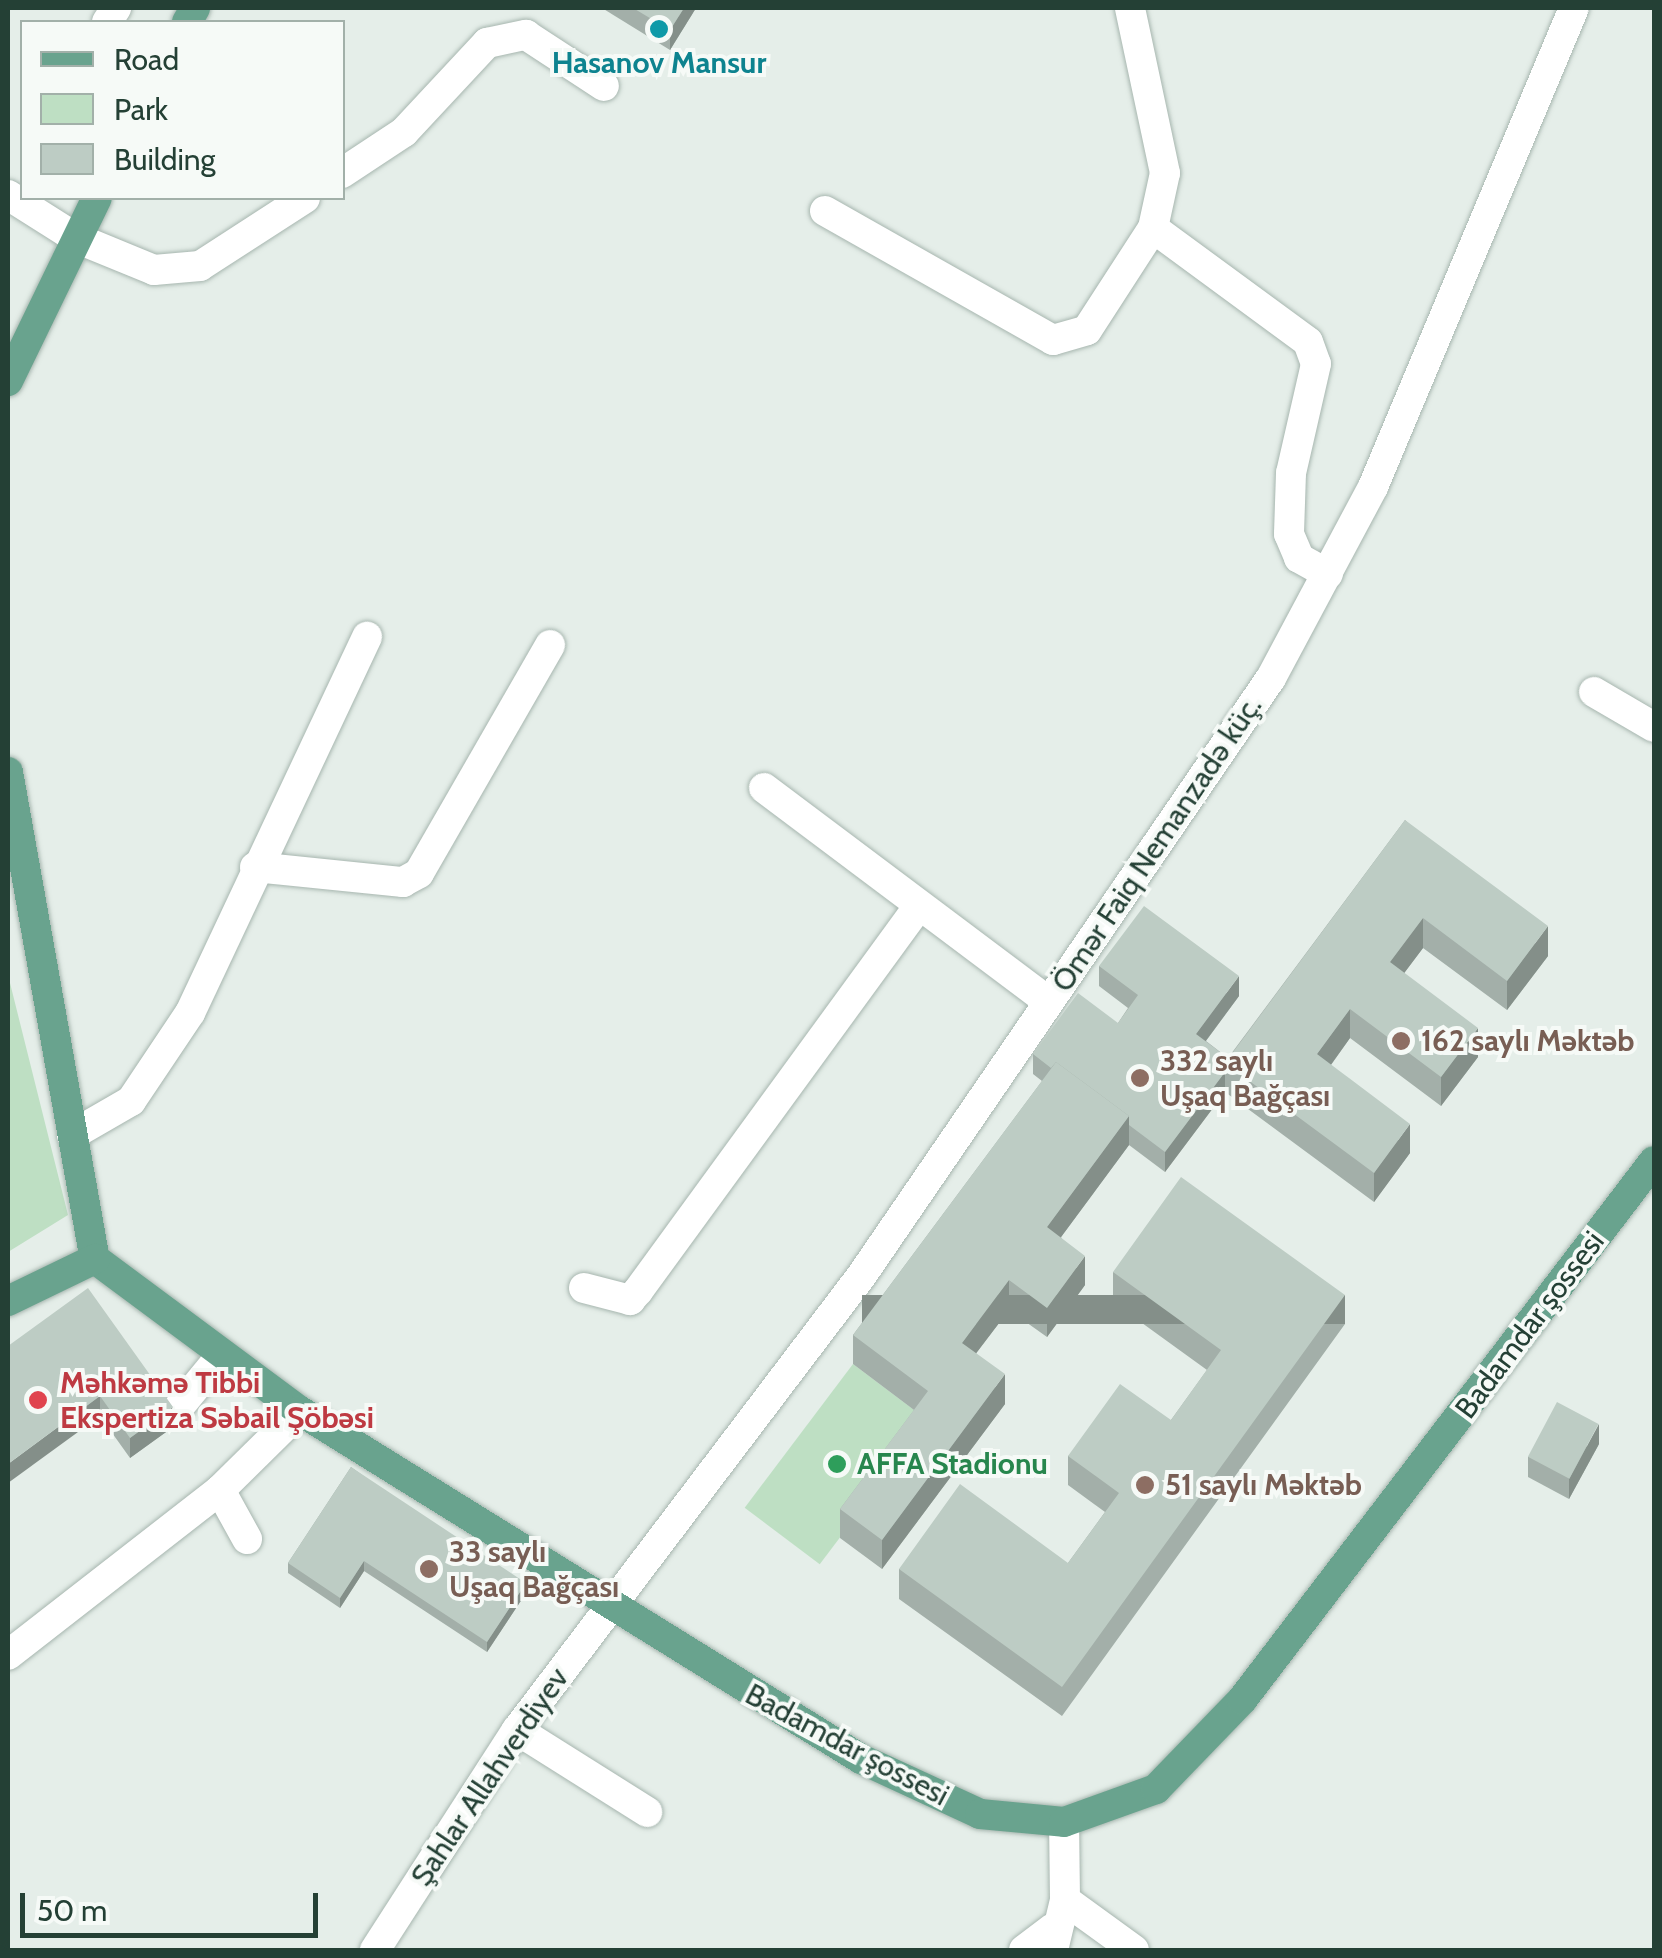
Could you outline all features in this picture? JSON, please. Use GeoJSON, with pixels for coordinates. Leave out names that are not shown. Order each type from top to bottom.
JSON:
{"type":"FeatureCollection","features":[{"type":"Feature","properties":{"kind":"main road"},"geometry":{"type":"LineString","coordinates":[[8,381],[95,200]]}},
{"type":"Feature","properties":{"kind":"main road"},"geometry":{"type":"LineString","coordinates":[[8,772],[95,1259],[8,1301]]}},
{"type":"Feature","properties":{"kind":"main road","name":"Badamdar şossesi"},"geometry":{"type":"LineString","coordinates":[[95,1259],[220,1356],[300,1411],[610,1606],[916,1789],[980,1814],[1064,1822],[1156,1789],[1242,1700],[1654,1160]]}},
{"type":"Feature","properties":{"kind":"street"},"geometry":{"type":"LineString","coordinates":[[825,210],[1053,340],[1087,330],[1152,228],[1166,173],[1130,8]]}},
{"type":"Feature","properties":{"kind":"street","name":"Ömər Faiq Nemanzadə küç."},"geometry":{"type":"LineString","coordinates":[[610,1606],[862,1275],[1215,767],[1328,574],[1574,8]]}},
{"type":"Feature","properties":{"kind":"street"},"geometry":{"type":"LineString","coordinates":[[345,171],[404,132],[487,42],[526,36],[604,86]]}},
{"type":"Feature","properties":{"kind":"street"},"geometry":{"type":"LineString","coordinates":[[24,200],[76,238],[154,270],[200,266],[302,200]]}},
{"type":"Feature","properties":{"kind":"street"},"geometry":{"type":"LineString","coordinates":[[1152,228],[1308,342],[1316,364],[1291,472],[1289,534],[1300,558],[1328,574]]}},
{"type":"Feature","properties":{"kind":"street"},"geometry":{"type":"LineString","coordinates":[[72,1135],[130,1101],[190,1012],[255,867],[336,718],[367,637]]}},
{"type":"Feature","properties":{"kind":"street"},"geometry":{"type":"LineString","coordinates":[[255,867],[403,882],[419,873],[550,645]]}},
{"type":"Feature","properties":{"kind":"street"},"geometry":{"type":"LineString","coordinates":[[1594,692],[1654,727]]}},
{"type":"Feature","properties":{"kind":"street"},"geometry":{"type":"LineString","coordinates":[[764,788],[1049,1002]]}},
{"type":"Feature","properties":{"kind":"street"},"geometry":{"type":"LineString","coordinates":[[584,1288],[630,1300],[638,1291],[920,905]]}},
{"type":"Feature","properties":{"kind":"street"},"geometry":{"type":"LineString","coordinates":[[175,1412],[220,1356]]}},
{"type":"Feature","properties":{"kind":"street"},"geometry":{"type":"LineString","coordinates":[[8,1655],[220,1490],[300,1411]]}},
{"type":"Feature","properties":{"kind":"street"},"geometry":{"type":"LineString","coordinates":[[220,1490],[247,1539]]}},
{"type":"Feature","properties":{"kind":"street","name":"Şahlar Allahverdiyev"},"geometry":{"type":"LineString","coordinates":[[374,1950],[518,1730],[610,1606]]}},
{"type":"Feature","properties":{"kind":"street"},"geometry":{"type":"LineString","coordinates":[[518,1730],[646,1812]]}},
{"type":"Feature","properties":{"kind":"street"},"geometry":{"type":"LineString","coordinates":[[1057,1926],[1064,1822]]}},
{"type":"Feature","properties":{"kind":"street"},"geometry":{"type":"LineString","coordinates":[[1024,1950],[1057,1926]]}},
{"type":"Feature","properties":{"kind":"street"},"geometry":{"type":"LineString","coordinates":[[1057,1926],[1134,1950]]}},
{"type":"Feature","properties":{"kind":"green space"},"geometry":{"type":"Polygon","coordinates":[[[8,975],[68,1215],[8,1252],[8,975]]]}},
{"type":"Feature","properties":{"kind":"green space","name":"AFFA Stadionu"},"geometry":{"type":"Polygon","coordinates":[[[853,1364],[928,1421],[820,1564],[745,1508],[853,1364]]]}},
{"type":"Feature","properties":{"kind":"building"},"geometry":{"type":"Polygon","coordinates":[[[633,8],[684,8],[670,30],[633,8]]]}},
{"type":"Feature","properties":{"kind":"building"},"geometry":{"type":"Polygon","coordinates":[[[1405,820],[1548,926],[1507,981],[1423,918],[1390,962],[1478,1028],[1441,1077],[1350,1009],[1317,1054],[1410,1124],[1374,1173],[1225,1063],[1405,820]]]}},
{"type":"Feature","properties":{"kind":"building"},"geometry":{"type":"Polygon","coordinates":[[[1144,906],[1239,976],[1196,1034],[1228,1058],[1225,1072],[1165,1152],[1129,1125],[1129,1116],[1056,1062],[1051,1068],[1033,1054],[1078,993],[1118,1023],[1138,995],[1099,966],[1144,906]]]}},
{"type":"Feature","properties":{"kind":"building"},"geometry":{"type":"Polygon","coordinates":[[[1056,1062],[1129,1116],[1047,1227],[1085,1256],[1047,1308],[1009,1280],[962,1343],[1005,1374],[882,1540],[840,1509],[928,1391],[853,1335],[1056,1062]]]}},
{"type":"Feature","properties":{"kind":"building"},"geometry":{"type":"Polygon","coordinates":[[[1181,1177],[1345,1295],[1062,1687],[899,1569],[960,1484],[1068,1563],[1119,1493],[1068,1456],[1120,1384],[1171,1420],[1221,1350],[1113,1272],[1181,1177]]]}},
{"type":"Feature","properties":{"kind":"building"},"geometry":{"type":"Polygon","coordinates":[[[88,1288],[173,1407],[130,1438],[100,1396],[8,1464],[8,1346],[88,1288]]]}},
{"type":"Feature","properties":{"kind":"building"},"geometry":{"type":"Polygon","coordinates":[[[1557,1402],[1598,1424],[1569,1479],[1528,1457],[1557,1402]]]}},
{"type":"Feature","properties":{"kind":"building"},"geometry":{"type":"Polygon","coordinates":[[[351,1467],[526,1583],[487,1642],[364,1561],[340,1598],[288,1563],[351,1467]]]}},
{"type":"Feature","properties":{"kind":"place","name":"Hasanov Mansur"},"geometry":{"type":"Point","coordinates":[659,29]}},
{"type":"Feature","properties":{"kind":"place","name":"162 saylı Məktəb"},"geometry":{"type":"Point","coordinates":[1401,1041]}},
{"type":"Feature","properties":{"kind":"place","name":"332 saylı Uşaq Bağçası"},"geometry":{"type":"Point","coordinates":[1140,1078]}},
{"type":"Feature","properties":{"kind":"place","name":"Məhkəmə Tibbi Ekspertiza Səbail Şöbəsi"},"geometry":{"type":"Point","coordinates":[38,1400]}},
{"type":"Feature","properties":{"kind":"place","name":"AFFA Stadionu"},"geometry":{"type":"Point","coordinates":[837,1464]}},
{"type":"Feature","properties":{"kind":"place","name":"51 saylı Məktəb"},"geometry":{"type":"Point","coordinates":[1145,1485]}},
{"type":"Feature","properties":{"kind":"place","name":"33 saylı Uşaq Bağçası"},"geometry":{"type":"Point","coordinates":[429,1569]}}]}
